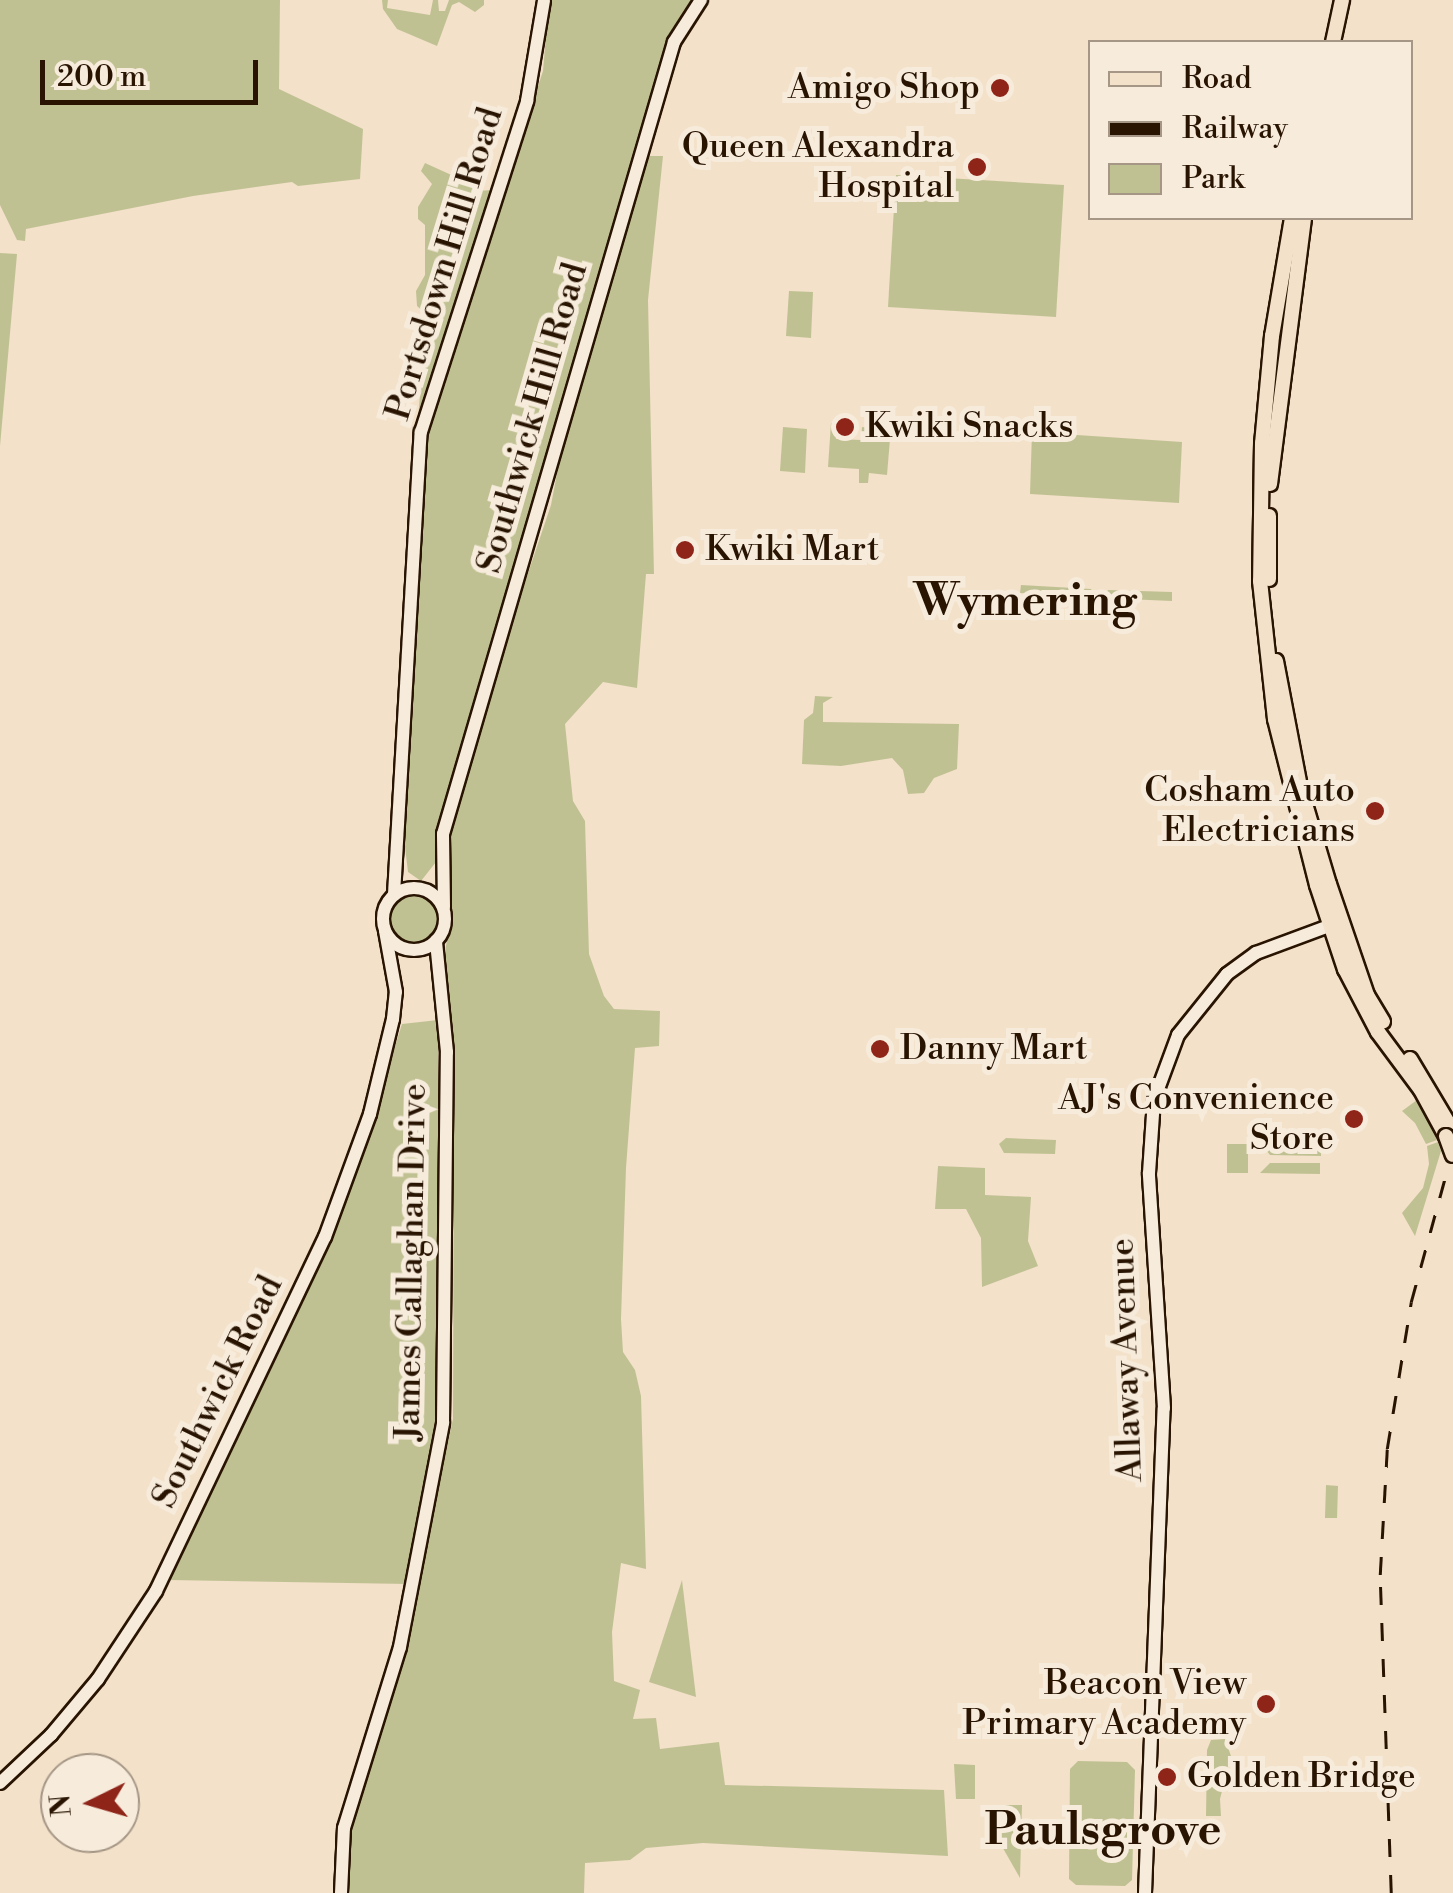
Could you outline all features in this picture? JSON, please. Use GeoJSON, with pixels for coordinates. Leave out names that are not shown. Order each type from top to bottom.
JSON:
{"type":"FeatureCollection","features":[{"type":"Feature","properties":{"kind":"main road","name":"Portsdown Hill Road"},"geometry":{"type":"LineString","coordinates":[[394,894],[400,847],[421,432],[527,102],[544,0]]}},
{"type":"Feature","properties":{"kind":"main road","name":"Southwick Hill Road"},"geometry":{"type":"LineString","coordinates":[[444,907],[444,834],[674,42],[702,0]]}},
{"type":"Feature","properties":{"kind":"main road"},"geometry":{"type":"LineString","coordinates":[[1324,40],[1332,0]]}},
{"type":"Feature","properties":{"kind":"main road"},"geometry":{"type":"LineString","coordinates":[[1333,40],[1342,0]]}},
{"type":"Feature","properties":{"kind":"main road"},"geometry":{"type":"LineString","coordinates":[[1292,220],[1272,336],[1262,443],[1260,581],[1275,719],[1359,1000],[1450,1130],[1453,1155]]}},
{"type":"Feature","properties":{"kind":"main road"},"geometry":{"type":"LineString","coordinates":[[1304,220],[1271,463],[1269,580],[1285,717],[1336,924]]}},
{"type":"Feature","properties":{"kind":"main road","name":"Portsdown Hill Road"},"geometry":{"type":"LineString","coordinates":[[400,847],[406,876],[418,888]]}},
{"type":"Feature","properties":{"kind":"main road","name":"Southwick Hill Road"},"geometry":{"type":"LineString","coordinates":[[418,888],[436,874],[441,860]]}},
{"type":"Feature","properties":{"kind":"main road"},"geometry":{"type":"LineString","coordinates":[[418,888],[434,893],[444,907],[436,941],[415,951],[398,948],[385,931],[394,894],[418,888]]}},
{"type":"Feature","properties":{"kind":"main road","name":"Allaway Avenue"},"geometry":{"type":"LineString","coordinates":[[1145,1893],[1164,1408],[1149,1173],[1154,1100],[1170,1050],[1187,1020],[1227,974],[1256,953],[1336,924]]}},
{"type":"Feature","properties":{"kind":"main road","name":"Southwick Road"},"geometry":{"type":"LineString","coordinates":[[385,931],[394,978]]}},
{"type":"Feature","properties":{"kind":"main road","name":"James Callaghan Drive"},"geometry":{"type":"LineString","coordinates":[[341,1893],[344,1828],[400,1647],[443,1423],[447,1052],[436,941]]}},
{"type":"Feature","properties":{"kind":"main road","name":"Southwick Road"},"geometry":{"type":"LineString","coordinates":[[0,1783],[98,1679],[156,1590],[347,1182],[390,1032],[394,978],[399,962],[415,951]]}},
{"type":"Feature","properties":{"kind":"main road","name":"James Callaghan Drive"},"geometry":{"type":"LineString","coordinates":[[415,951],[439,980]]}},
{"type":"Feature","properties":{"kind":"green space"},"geometry":{"type":"Polygon","coordinates":[[[0,0],[280,0],[279,89],[363,129],[360,179],[298,186],[292,182],[193,196],[26,229],[25,241],[17,240],[0,205],[0,0]]]}},
{"type":"Feature","properties":{"kind":"green space"},"geometry":{"type":"Polygon","coordinates":[[[382,0],[388,0],[387,8],[430,15],[433,0],[438,0],[439,11],[445,11],[449,0],[484,0],[484,5],[475,12],[459,2],[452,5],[437,46],[397,29],[383,9],[382,0]]]}},
{"type":"Feature","properties":{"kind":"green space"},"geometry":{"type":"Polygon","coordinates":[[[549,0],[699,0],[674,30],[437,834],[436,862],[421,881],[408,872],[405,847],[413,611],[427,431],[442,373],[543,71],[549,0]]]}},
{"type":"Feature","properties":{"kind":"green space"},"geometry":{"type":"Polygon","coordinates":[[[647,156],[663,156],[648,300],[654,574],[646,574],[637,688],[603,682],[565,724],[573,801],[585,821],[589,954],[604,996],[614,1009],[660,1011],[659,1046],[635,1048],[621,1319],[623,1352],[635,1370],[641,1396],[646,1569],[621,1563],[612,1632],[614,1681],[640,1690],[633,1719],[656,1718],[660,1749],[719,1742],[725,1785],[944,1790],[948,1856],[703,1843],[646,1848],[630,1860],[585,1863],[584,1893],[349,1893],[349,1839],[393,1695],[453,1419],[454,1053],[444,957],[452,912],[450,839],[517,606],[551,505],[562,447],[647,156]]]}},
{"type":"Feature","properties":{"kind":"green space"},"geometry":{"type":"Polygon","coordinates":[[[425,163],[469,183],[475,191],[494,190],[418,418],[422,372],[416,361],[416,347],[422,343],[425,313],[417,306],[416,291],[425,275],[425,225],[418,219],[418,207],[432,184],[421,171],[425,163]]]}},
{"type":"Feature","properties":{"kind":"green space"},"geometry":{"type":"Polygon","coordinates":[[[896,175],[1064,185],[1056,317],[888,307],[896,175]]]}},
{"type":"Feature","properties":{"kind":"green space"},"geometry":{"type":"Polygon","coordinates":[[[0,253],[17,254],[0,446],[0,253]]]}},
{"type":"Feature","properties":{"kind":"green space"},"geometry":{"type":"Polygon","coordinates":[[[789,291],[813,292],[811,338],[786,336],[789,291]]]}},
{"type":"Feature","properties":{"kind":"green space"},"geometry":{"type":"Polygon","coordinates":[[[831,423],[835,423],[836,439],[861,440],[862,427],[871,428],[871,438],[890,439],[887,475],[869,473],[868,483],[859,483],[859,469],[828,467],[831,423]]]}},
{"type":"Feature","properties":{"kind":"green space"},"geometry":{"type":"Polygon","coordinates":[[[783,427],[807,429],[805,473],[780,471],[783,427]]]}},
{"type":"Feature","properties":{"kind":"green space"},"geometry":{"type":"Polygon","coordinates":[[[1032,432],[1182,442],[1179,503],[1030,494],[1032,432]]]}},
{"type":"Feature","properties":{"kind":"green space"},"geometry":{"type":"Polygon","coordinates":[[[1021,585],[1091,589],[1093,593],[1092,597],[1020,593],[1021,585]]]}},
{"type":"Feature","properties":{"kind":"green space"},"geometry":{"type":"Polygon","coordinates":[[[1108,590],[1172,592],[1172,601],[1103,598],[1108,590]]]}},
{"type":"Feature","properties":{"kind":"green space"},"geometry":{"type":"Polygon","coordinates":[[[815,696],[833,697],[823,703],[823,722],[959,724],[957,769],[934,778],[924,793],[908,794],[903,770],[892,758],[841,766],[802,764],[804,720],[813,713],[815,696]]]}},
{"type":"Feature","properties":{"kind":"green space"},"geometry":{"type":"Polygon","coordinates":[[[404,894],[424,894],[438,908],[438,928],[424,942],[404,942],[390,928],[390,908],[404,894]]]}},
{"type":"Feature","properties":{"kind":"green space"},"geometry":{"type":"Polygon","coordinates":[[[438,1020],[439,1376],[435,1453],[409,1584],[169,1580],[318,1268],[360,1158],[402,1024],[438,1020]]]}},
{"type":"Feature","properties":{"kind":"green space"},"geometry":{"type":"Polygon","coordinates":[[[1417,1100],[1437,1140],[1426,1144],[1415,1123],[1402,1111],[1417,1100]]]}},
{"type":"Feature","properties":{"kind":"green space"},"geometry":{"type":"Polygon","coordinates":[[[1006,1138],[1056,1140],[1055,1154],[1004,1153],[999,1144],[1006,1138]]]}},
{"type":"Feature","properties":{"kind":"green space"},"geometry":{"type":"Polygon","coordinates":[[[1438,1142],[1441,1151],[1415,1236],[1402,1213],[1423,1188],[1429,1164],[1427,1146],[1438,1142]]]}},
{"type":"Feature","properties":{"kind":"green space"},"geometry":{"type":"Polygon","coordinates":[[[1227,1144],[1248,1144],[1248,1173],[1227,1173],[1227,1144]]]}},
{"type":"Feature","properties":{"kind":"green space"},"geometry":{"type":"Polygon","coordinates":[[[1261,1144],[1321,1145],[1321,1156],[1270,1155],[1261,1144]]]}},
{"type":"Feature","properties":{"kind":"green space"},"geometry":{"type":"Polygon","coordinates":[[[1270,1163],[1320,1163],[1320,1174],[1260,1173],[1270,1163]]]}},
{"type":"Feature","properties":{"kind":"green space"},"geometry":{"type":"Polygon","coordinates":[[[938,1166],[985,1168],[985,1195],[1031,1197],[1028,1241],[1038,1266],[982,1287],[981,1238],[966,1209],[935,1209],[938,1166]]]}},
{"type":"Feature","properties":{"kind":"green space"},"geometry":{"type":"Polygon","coordinates":[[[1326,1485],[1338,1486],[1337,1518],[1325,1518],[1326,1485]]]}},
{"type":"Feature","properties":{"kind":"green space"},"geometry":{"type":"Polygon","coordinates":[[[682,1580],[696,1697],[649,1682],[682,1580]]]}},
{"type":"Feature","properties":{"kind":"green space"},"geometry":{"type":"Polygon","coordinates":[[[1225,1739],[1231,1756],[1220,1799],[1221,1816],[1206,1816],[1207,1750],[1211,1740],[1225,1739]]]}},
{"type":"Feature","properties":{"kind":"green space"},"geometry":{"type":"Polygon","coordinates":[[[1078,1761],[1127,1762],[1135,1770],[1132,1880],[1125,1886],[1076,1885],[1069,1879],[1070,1769],[1078,1761]]]}},
{"type":"Feature","properties":{"kind":"green space"},"geometry":{"type":"Polygon","coordinates":[[[954,1764],[975,1765],[975,1799],[956,1799],[954,1764]]]}},
{"type":"Feature","properties":{"kind":"green space"},"geometry":{"type":"Polygon","coordinates":[[[1005,1805],[1022,1805],[1020,1878],[1000,1843],[1005,1805]]]}},
{"type":"Feature","properties":{"kind":"railway"},"geometry":{"type":"LineString","coordinates":[[1391,1893],[1380,1575],[1387,1449],[1411,1302],[1453,1148]]}},
{"type":"Feature","properties":{"kind":"place","name":"Amigo Shop"},"geometry":{"type":"Point","coordinates":[1000,88]}},
{"type":"Feature","properties":{"kind":"place","name":"Queen Alexandra Hospital"},"geometry":{"type":"Point","coordinates":[977,167]}},
{"type":"Feature","properties":{"kind":"place","name":"Kwiki Snacks"},"geometry":{"type":"Point","coordinates":[845,427]}},
{"type":"Feature","properties":{"kind":"place","name":"Kwiki Mart"},"geometry":{"type":"Point","coordinates":[685,550]}},
{"type":"Feature","properties":{"kind":"place","name":"Cosham Auto Electricians"},"geometry":{"type":"Point","coordinates":[1375,811]}},
{"type":"Feature","properties":{"kind":"place","name":"Danny Mart"},"geometry":{"type":"Point","coordinates":[880,1049]}},
{"type":"Feature","properties":{"kind":"place","name":"AJ's Convenience Store"},"geometry":{"type":"Point","coordinates":[1354,1119]}},
{"type":"Feature","properties":{"kind":"place","name":"Beacon View Primary Academy"},"geometry":{"type":"Point","coordinates":[1266,1704]}},
{"type":"Feature","properties":{"kind":"place","name":"Golden Bridge"},"geometry":{"type":"Point","coordinates":[1167,1777]}},
{"type":"Feature","properties":{"kind":"district","name":"Wymering"},"geometry":{"type":"Point","coordinates":[1025,602]}},
{"type":"Feature","properties":{"kind":"district","name":"Paulsgrove"},"geometry":{"type":"Point","coordinates":[1103,1831]}}]}
